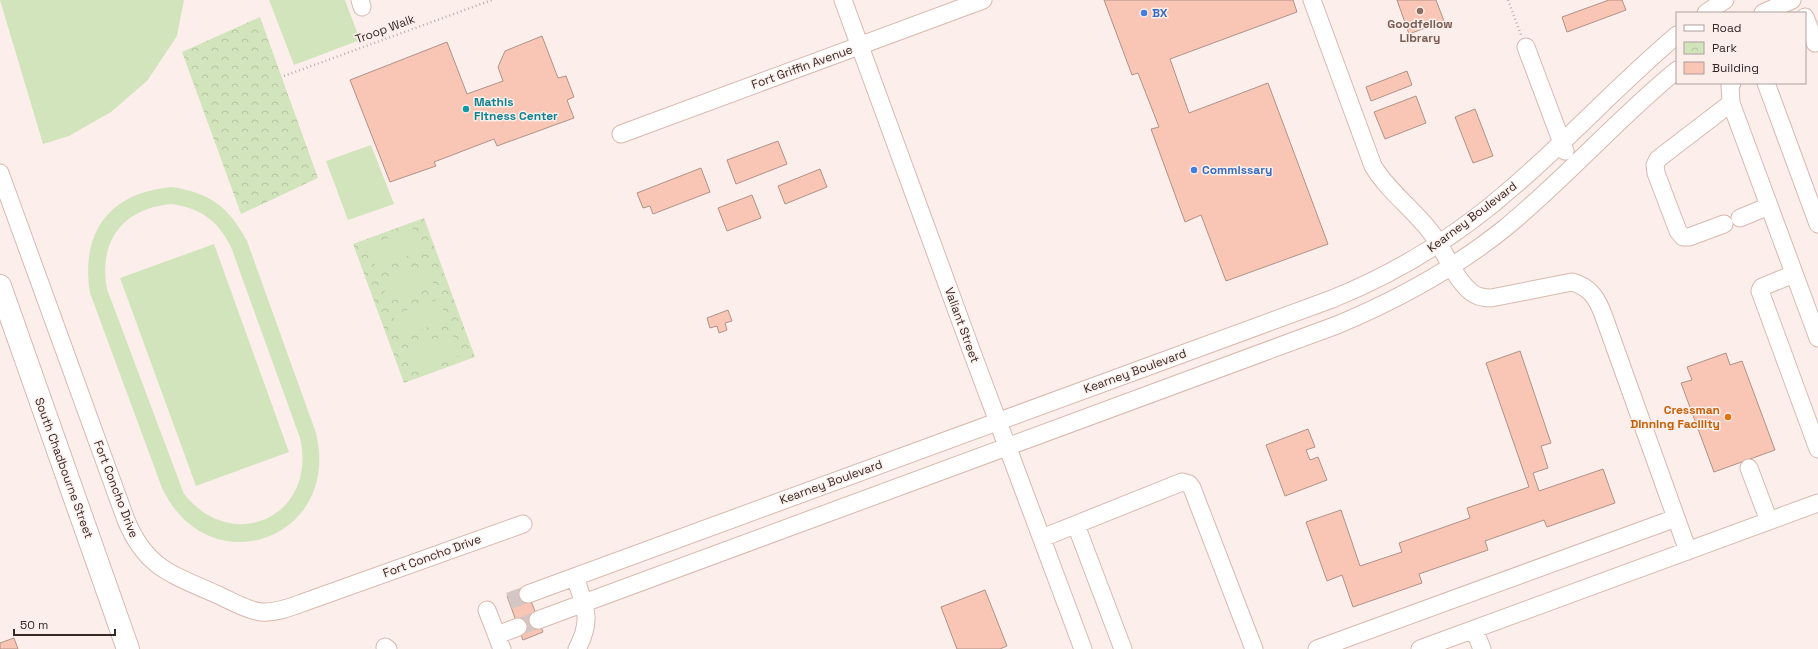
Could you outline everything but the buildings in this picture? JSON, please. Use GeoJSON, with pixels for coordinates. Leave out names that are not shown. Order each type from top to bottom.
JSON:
{"type":"FeatureCollection","features":[{"type":"Feature","properties":{"kind":"main road","name":"South Chadbourne Street"},"geometry":{"type":"LineString","coordinates":[[0,286],[128,649]]}},
{"type":"Feature","properties":{"kind":"street","name":"Valiant Street"},"geometry":{"type":"LineString","coordinates":[[843,0],[1083,649]]}},
{"type":"Feature","properties":{"kind":"street","name":"Fort Griffin Avenue"},"geometry":{"type":"LineString","coordinates":[[621,134],[983,0]]}},
{"type":"Feature","properties":{"kind":"street"},"geometry":{"type":"LineString","coordinates":[[1312,0],[1373,166],[1385,184],[1420,219],[1439,244],[1464,285],[1472,293],[1480,297],[1491,298],[1572,282],[1580,284],[1594,295],[1604,317],[1688,551]]}},
{"type":"Feature","properties":{"kind":"street"},"geometry":{"type":"LineString","coordinates":[[1707,12],[1725,0]]}},
{"type":"Feature","properties":{"kind":"street"},"geometry":{"type":"LineString","coordinates":[[1765,12],[1792,0]]}},
{"type":"Feature","properties":{"kind":"street"},"geometry":{"type":"LineString","coordinates":[[1799,0],[1804,12]]}},
{"type":"Feature","properties":{"kind":"street"},"geometry":{"type":"LineString","coordinates":[[1806,20],[1813,44]]}},
{"type":"Feature","properties":{"kind":"street","name":"Kearney Boulevard"},"geometry":{"type":"LineString","coordinates":[[528,594],[1350,291],[1396,269],[1439,244],[1514,186],[1562,143],[1639,68],[1676,37]]}},
{"type":"Feature","properties":{"kind":"street"},"geometry":{"type":"LineString","coordinates":[[1526,46],[1571,167]]}},
{"type":"Feature","properties":{"kind":"street"},"geometry":{"type":"LineString","coordinates":[[538,620],[1349,320],[1392,301],[1452,266],[1504,228],[1676,71]]}},
{"type":"Feature","properties":{"kind":"street"},"geometry":{"type":"LineString","coordinates":[[1731,84],[1731,103],[1818,338]]}},
{"type":"Feature","properties":{"kind":"street"},"geometry":{"type":"LineString","coordinates":[[1766,84],[1818,224]]}},
{"type":"Feature","properties":{"kind":"street"},"geometry":{"type":"LineString","coordinates":[[1731,103],[1658,159],[1655,165],[1656,174],[1678,231],[1683,237],[1689,237],[1769,206]]}},
{"type":"Feature","properties":{"kind":"street","name":"Fort Concho Drive"},"geometry":{"type":"LineString","coordinates":[[0,173],[126,520],[140,548],[159,567],[240,605],[261,612],[273,611],[310,601],[523,524]]}},
{"type":"Feature","properties":{"kind":"street"},"geometry":{"type":"LineString","coordinates":[[1794,274],[1762,287],[1760,290],[1818,449]]}},
{"type":"Feature","properties":{"kind":"street"},"geometry":{"type":"LineString","coordinates":[[1749,468],[1769,521]]}},
{"type":"Feature","properties":{"kind":"street"},"geometry":{"type":"LineString","coordinates":[[1042,538],[1182,482],[1188,484],[1192,488],[1254,649]]}},
{"type":"Feature","properties":{"kind":"street"},"geometry":{"type":"LineString","coordinates":[[1420,649],[1818,503]]}},
{"type":"Feature","properties":{"kind":"street"},"geometry":{"type":"LineString","coordinates":[[1317,649],[1676,518]]}},
{"type":"Feature","properties":{"kind":"street"},"geometry":{"type":"LineString","coordinates":[[1076,525],[1123,649]]}},
{"type":"Feature","properties":{"kind":"street"},"geometry":{"type":"LineString","coordinates":[[575,577],[584,604],[587,627],[577,649]]}},
{"type":"Feature","properties":{"kind":"street"},"geometry":{"type":"LineString","coordinates":[[487,610],[500,642],[518,627]]}},
{"type":"Feature","properties":{"kind":"street"},"geometry":{"type":"LineString","coordinates":[[1474,629],[1482,649]]}},
{"type":"Feature","properties":{"kind":"path","name":"Troop Walk"},"geometry":{"type":"LineString","coordinates":[[284,76],[492,0]]}},
{"type":"Feature","properties":{"kind":"path"},"geometry":{"type":"LineString","coordinates":[[1508,0],[1526,46]]}},
{"type":"Feature","properties":{"kind":"green space"},"geometry":{"type":"Polygon","coordinates":[[[0,0],[184,0],[177,36],[147,81],[111,112],[69,136],[43,144],[0,0]]]}},
{"type":"Feature","properties":{"kind":"green space"},"geometry":{"type":"Polygon","coordinates":[[[269,0],[345,0],[360,40],[294,65],[269,0]]]}},
{"type":"Feature","properties":{"kind":"green space"},"geometry":{"type":"Polygon","coordinates":[[[260,17],[318,178],[241,214],[182,52],[260,17]]]}},
{"type":"Feature","properties":{"kind":"green space"},"geometry":{"type":"Polygon","coordinates":[[[371,145],[394,204],[348,220],[326,161],[371,145]]]}},
{"type":"Feature","properties":{"kind":"green space"},"geometry":{"type":"Polygon","coordinates":[[[172,187],[197,193],[217,204],[233,219],[240,229],[247,241],[316,433],[319,470],[310,500],[291,523],[266,537],[238,542],[210,536],[183,518],[162,488],[90,293],[88,271],[90,251],[95,234],[104,219],[116,207],[132,197],[150,190],[172,187]],[[172,204],[155,207],[140,212],[128,220],[118,230],[111,242],[106,256],[105,272],[107,289],[184,494],[204,513],[226,522],[247,524],[268,518],[284,506],[296,488],[302,465],[300,438],[231,247],[220,230],[208,217],[183,206],[172,204]]]}},
{"type":"Feature","properties":{"kind":"green space"},"geometry":{"type":"Polygon","coordinates":[[[424,218],[475,357],[404,383],[353,244],[424,218]]]}},
{"type":"Feature","properties":{"kind":"green space"},"geometry":{"type":"Polygon","coordinates":[[[413,229],[421,251],[376,268],[368,246],[413,229]]]}},
{"type":"Feature","properties":{"kind":"green space"},"geometry":{"type":"Polygon","coordinates":[[[214,244],[289,452],[196,486],[120,278],[214,244]]]}},
{"type":"Feature","properties":{"kind":"green space"},"geometry":{"type":"Polygon","coordinates":[[[426,264],[434,285],[389,302],[381,281],[426,264]]]}},
{"type":"Feature","properties":{"kind":"green space"},"geometry":{"type":"Polygon","coordinates":[[[439,299],[447,320],[401,337],[393,315],[439,299]]]}},
{"type":"Feature","properties":{"kind":"green space"},"geometry":{"type":"Polygon","coordinates":[[[452,333],[460,355],[414,372],[406,350],[452,333]]]}},
{"type":"Feature","properties":{"kind":"tunnel"},"geometry":{"type":"LineString","coordinates":[[509,601],[528,594]]}},
{"type":"Feature","properties":{"kind":"tunnel"},"geometry":{"type":"LineString","coordinates":[[518,627],[538,620]]}},
{"type":"Feature","properties":{"kind":"place","name":"Goodfellow Library"},"geometry":{"type":"Point","coordinates":[1420,11]}},
{"type":"Feature","properties":{"kind":"place","name":"BX"},"geometry":{"type":"Point","coordinates":[1144,13]}},
{"type":"Feature","properties":{"kind":"place","name":"Mathis Fitness Center"},"geometry":{"type":"Point","coordinates":[466,109]}},
{"type":"Feature","properties":{"kind":"place","name":"Commissary"},"geometry":{"type":"Point","coordinates":[1194,170]}},
{"type":"Feature","properties":{"kind":"place","name":"Cressman Dinning Facility"},"geometry":{"type":"Point","coordinates":[1728,417]}}]}
